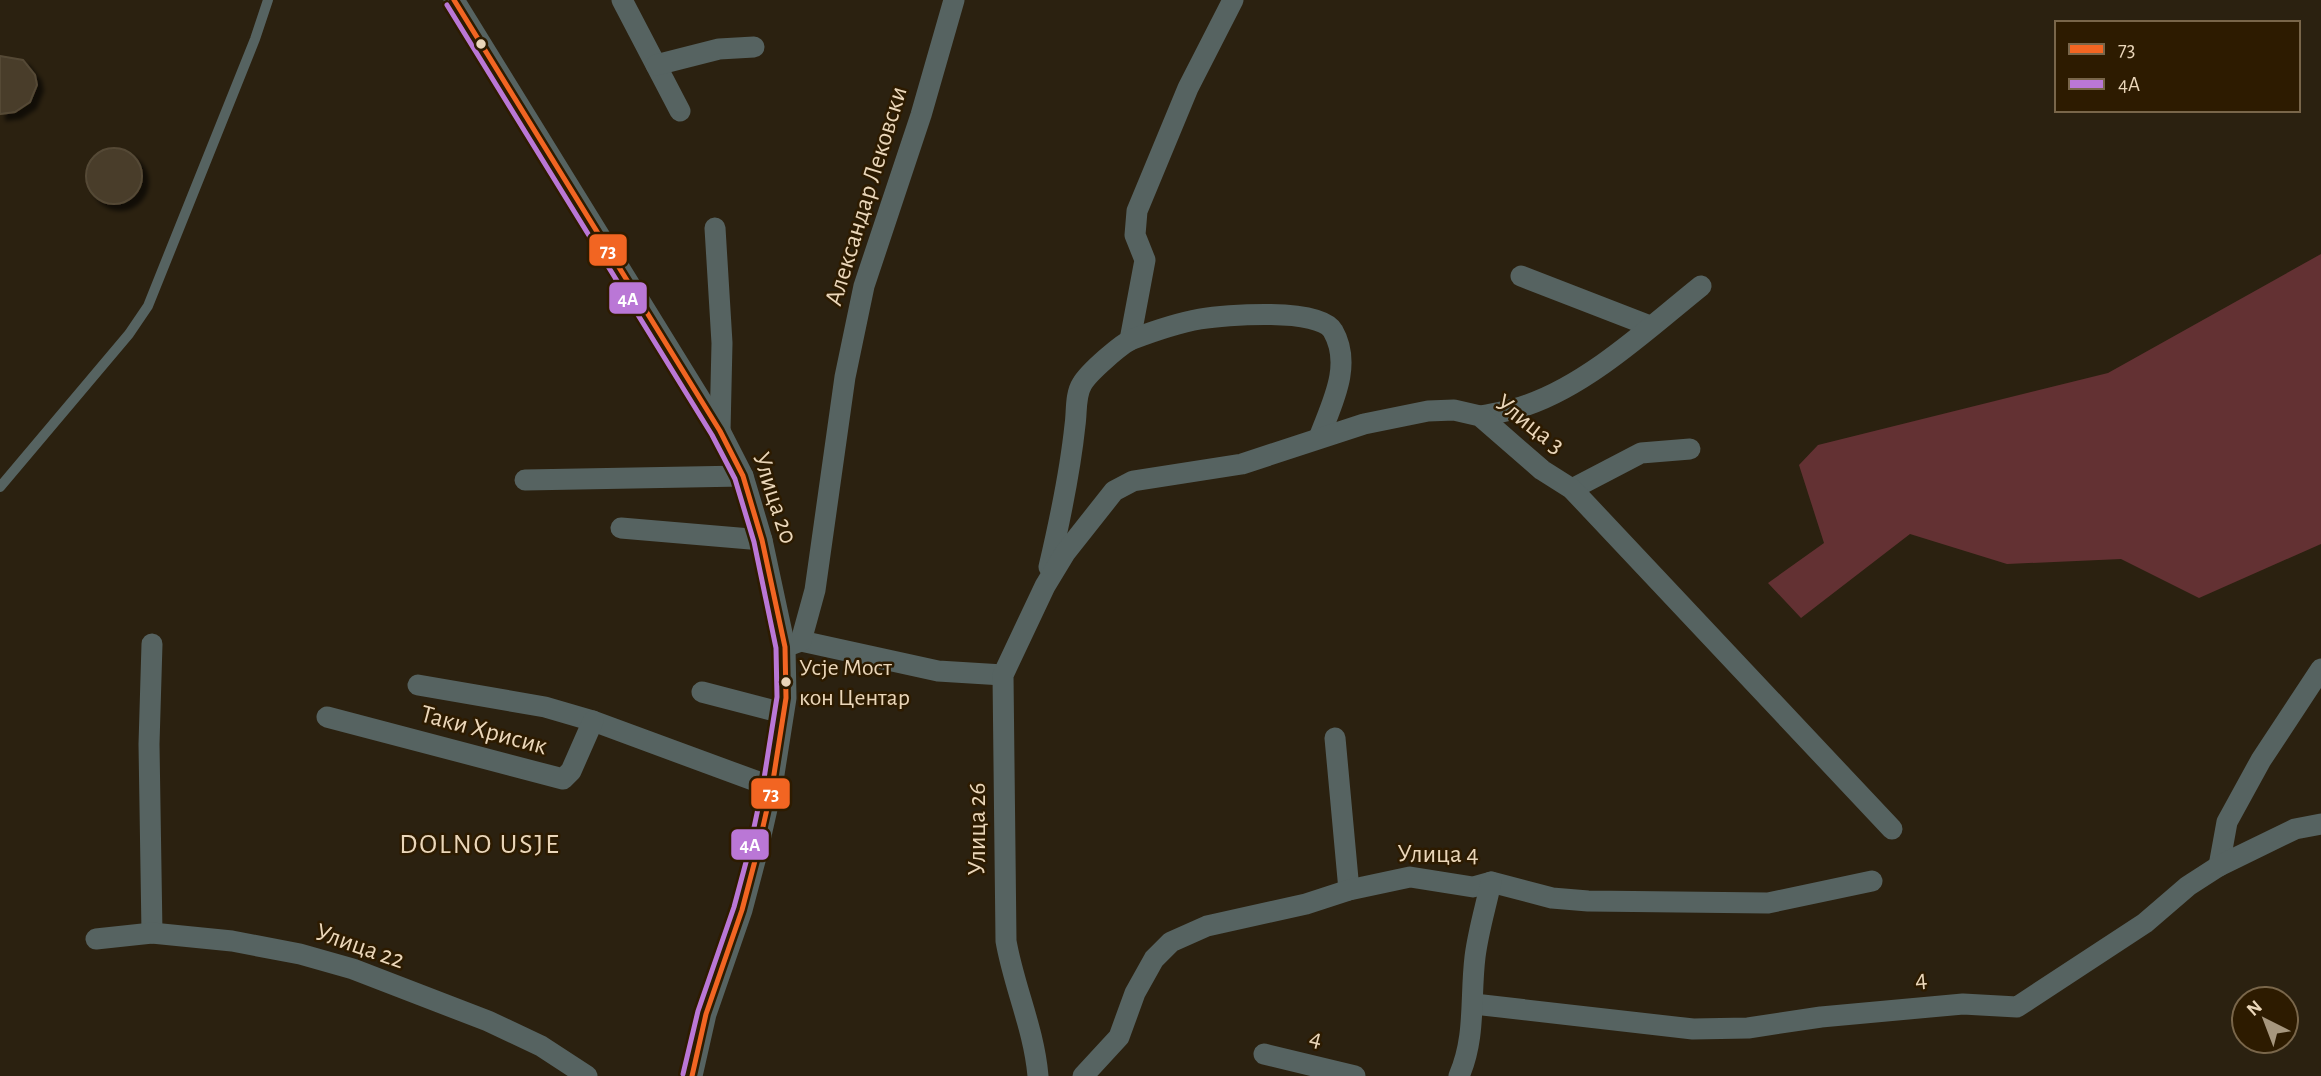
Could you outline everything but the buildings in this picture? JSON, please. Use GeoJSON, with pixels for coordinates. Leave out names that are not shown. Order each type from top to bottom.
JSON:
{"type":"FeatureCollection","features":[{"type":"Feature","properties":{"kind":"street","name":"Улица 20"},"geometry":{"type":"LineString","coordinates":[[454,0],[720,431],[743,476],[793,644],[772,787],[748,887],[706,1014],[692,1076]]}},
{"type":"Feature","properties":{"kind":"street"},"geometry":{"type":"LineString","coordinates":[[622,0],[680,111]]}},
{"type":"Feature","properties":{"kind":"street","name":"Александар Лековски"},"geometry":{"type":"LineString","coordinates":[[793,644],[814,590],[845,377],[864,286],[886,212],[921,115],[954,0]]}},
{"type":"Feature","properties":{"kind":"street"},"geometry":{"type":"LineString","coordinates":[[1130,340],[1145,260],[1135,235],[1137,211],[1188,88],[1233,0]]}},
{"type":"Feature","properties":{"kind":"street"},"geometry":{"type":"LineString","coordinates":[[656,65],[719,49],[754,47]]}},
{"type":"Feature","properties":{"kind":"street"},"geometry":{"type":"LineString","coordinates":[[716,229],[722,343],[720,431]]}},
{"type":"Feature","properties":{"kind":"street"},"geometry":{"type":"LineString","coordinates":[[1521,276],[1650,326]]}},
{"type":"Feature","properties":{"kind":"street"},"geometry":{"type":"LineString","coordinates":[[1480,416],[1526,406],[1559,391],[1650,326],[1700,286]]}},
{"type":"Feature","properties":{"kind":"street"},"geometry":{"type":"LineString","coordinates":[[1045,586],[1068,470],[1078,390],[1088,375],[1130,340],[1200,319],[1261,315],[1311,318],[1324,322],[1333,331],[1338,349],[1340,381],[1319,438]]}},
{"type":"Feature","properties":{"kind":"street","name":"Улица 3"},"geometry":{"type":"LineString","coordinates":[[1045,586],[1065,553],[1114,491],[1123,485],[1242,464],[1364,424],[1428,411],[1454,410],[1480,416],[1542,470],[1572,489],[1892,830]]}},
{"type":"Feature","properties":{"kind":"street"},"geometry":{"type":"LineString","coordinates":[[1572,489],[1641,453],[1690,449]]}},
{"type":"Feature","properties":{"kind":"street"},"geometry":{"type":"LineString","coordinates":[[525,480],[743,476]]}},
{"type":"Feature","properties":{"kind":"street"},"geometry":{"type":"LineString","coordinates":[[621,528],[762,540]]}},
{"type":"Feature","properties":{"kind":"street","name":"Улица 26"},"geometry":{"type":"LineString","coordinates":[[1038,1076],[1035,1041],[1013,978],[1006,941],[1003,675],[1045,586]]}},
{"type":"Feature","properties":{"kind":"street"},"geometry":{"type":"LineString","coordinates":[[152,644],[149,744],[152,933]]}},
{"type":"Feature","properties":{"kind":"street"},"geometry":{"type":"LineString","coordinates":[[793,644],[966,675],[1003,675]]}},
{"type":"Feature","properties":{"kind":"street"},"geometry":{"type":"LineString","coordinates":[[2220,866],[2227,822],[2261,760],[2321,669]]}},
{"type":"Feature","properties":{"kind":"street"},"geometry":{"type":"LineString","coordinates":[[418,685],[545,707],[593,721],[772,787]]}},
{"type":"Feature","properties":{"kind":"street"},"geometry":{"type":"LineString","coordinates":[[702,692],[783,713]]}},
{"type":"Feature","properties":{"kind":"street","name":"Таки Хрисик"},"geometry":{"type":"LineString","coordinates":[[327,717],[563,779],[571,771],[593,721]]}},
{"type":"Feature","properties":{"kind":"street"},"geometry":{"type":"LineString","coordinates":[[1335,738],[1349,890]]}},
{"type":"Feature","properties":{"kind":"street","name":"4"},"geometry":{"type":"LineString","coordinates":[[1474,1004],[1693,1029],[1748,1028],[1821,1017],[1963,1004],[2017,1007],[2145,923],[2188,886],[2220,866],[2295,829],[2321,824]]}},
{"type":"Feature","properties":{"kind":"street","name":"Улица 4"},"geometry":{"type":"LineString","coordinates":[[1083,1076],[1119,1037],[1135,993],[1154,959],[1171,942],[1207,926],[1306,904],[1349,890],[1410,877],[1473,887],[1491,882],[1552,898],[1688,904],[1768,903],[1872,881]]}},
{"type":"Feature","properties":{"kind":"street"},"geometry":{"type":"LineString","coordinates":[[1459,1076],[1468,1055],[1474,1004],[1475,957],[1491,882]]}},
{"type":"Feature","properties":{"kind":"street","name":"Улица 22"},"geometry":{"type":"LineString","coordinates":[[96,939],[152,933],[232,941],[300,954],[353,969],[488,1021],[541,1046],[587,1076]]}},
{"type":"Feature","properties":{"kind":"street","name":"4"},"geometry":{"type":"LineString","coordinates":[[1264,1054],[1355,1076]]}},
{"type":"Feature","properties":{"kind":"lane"},"geometry":{"type":"LineString","coordinates":[[0,487],[129,334],[148,306],[256,39],[268,0]]}},
{"type":"Feature","properties":{"kind":"shaded area"},"geometry":{"type":"Polygon","coordinates":[[[2321,254],[2321,544],[2199,598],[2121,559],[2007,564],[1910,534],[1801,618],[1768,583],[1824,543],[1799,465],[1818,445],[2108,373],[2321,254]]]}},
{"type":"Feature","properties":{"kind":"transit line","name":"73"},"geometry":{"type":"LineString","coordinates":[[454,0],[720,431],[743,476],[762,540],[785,647],[786,698],[772,787],[757,853],[742,910],[706,1014],[692,1076]]}},
{"type":"Feature","properties":{"kind":"transit line","name":"4A"},"geometry":{"type":"LineString","coordinates":[[447,5],[712,435],[735,479],[754,542],[776,648],[777,697],[749,851],[734,907],[698,1011],[683,1074]]}},
{"type":"Feature","properties":{"kind":"place","name":"Усје Мост кон Центар"},"geometry":{"type":"Point","coordinates":[786,682]}},
{"type":"Feature","properties":{"kind":"district","name":"DOLNO USJE"},"geometry":{"type":"Point","coordinates":[480,845]}}]}
